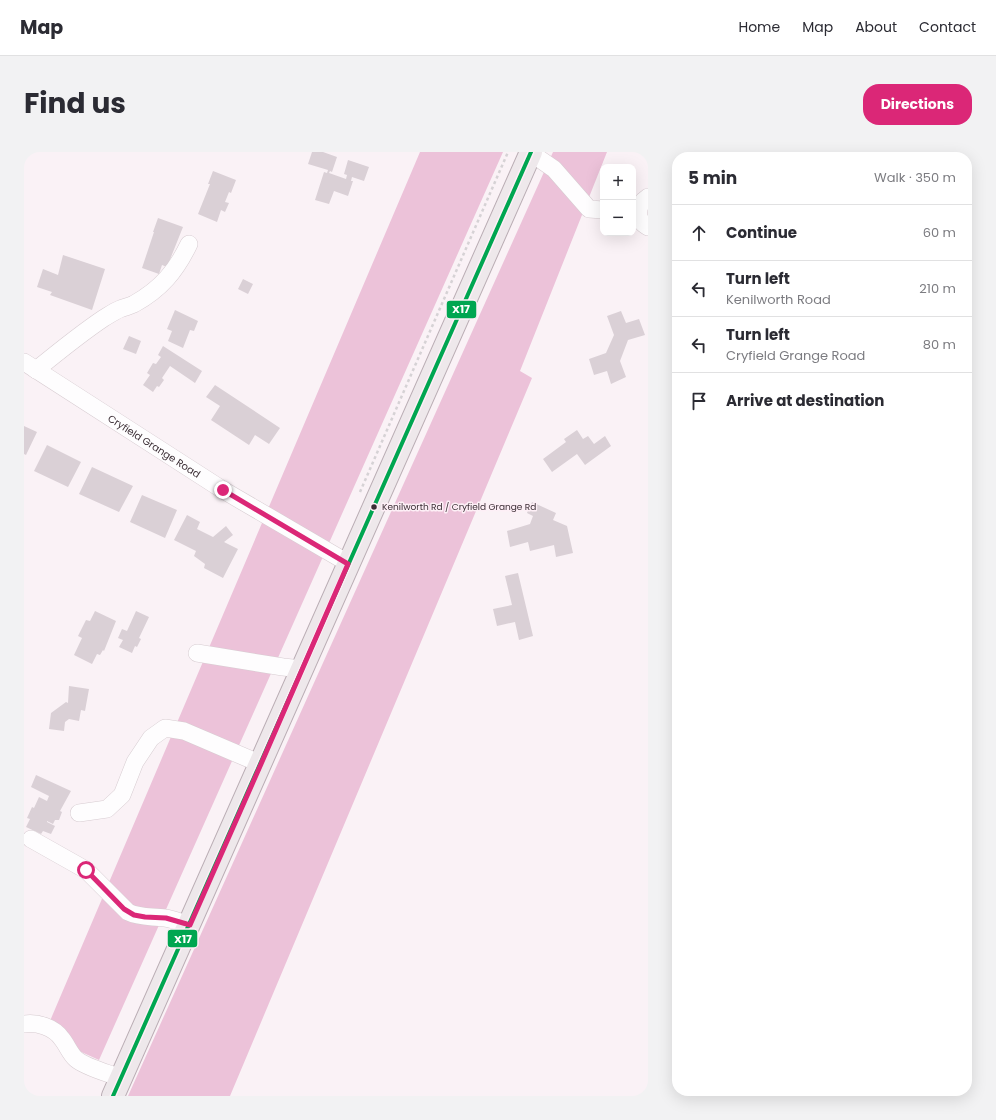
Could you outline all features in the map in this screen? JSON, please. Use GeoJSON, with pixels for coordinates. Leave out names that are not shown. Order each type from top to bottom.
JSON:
{"type":"FeatureCollection","features":[{"type":"Feature","properties":{"kind":"main road"},"geometry":{"type":"LineString","coordinates":[[118,1087],[531,152]]}},
{"type":"Feature","properties":{"kind":"street"},"geometry":{"type":"LineString","coordinates":[[531,152],[554,168],[588,209],[600,210]]}},
{"type":"Feature","properties":{"kind":"street"},"geometry":{"type":"LineString","coordinates":[[640,219],[640,205],[648,197]]}},
{"type":"Feature","properties":{"kind":"street"},"geometry":{"type":"LineString","coordinates":[[30,366],[67,345],[120,309],[149,295],[171,275],[182,259],[189,244]]}},
{"type":"Feature","properties":{"kind":"street","name":"Cryfield Grange Road"},"geometry":{"type":"LineString","coordinates":[[30,366],[223,490],[348,564]]}},
{"type":"Feature","properties":{"kind":"street"},"geometry":{"type":"LineString","coordinates":[[197,653],[302,669]]}},
{"type":"Feature","properties":{"kind":"street"},"geometry":{"type":"LineString","coordinates":[[80,813],[106,809],[122,795],[135,762],[151,738],[165,728],[184,731],[261,764]]}},
{"type":"Feature","properties":{"kind":"street"},"geometry":{"type":"LineString","coordinates":[[31,839],[86,870],[128,912],[145,917],[166,918],[190,925]]}},
{"type":"Feature","properties":{"kind":"street"},"geometry":{"type":"LineString","coordinates":[[24,1024],[37,1024],[57,1033],[78,1061],[105,1073],[118,1087]]}},
{"type":"Feature","properties":{"kind":"shaded area"},"geometry":{"type":"Polygon","coordinates":[[[420,152],[503,152],[99,1060],[44,1035],[420,152]]]}},
{"type":"Feature","properties":{"kind":"shaded area"},"geometry":{"type":"Polygon","coordinates":[[[553,152],[607,152],[602,164],[600,164],[600,170],[520,371],[532,378],[230,1096],[128,1096],[553,152]]]}},
{"type":"Feature","properties":{"kind":"building"},"geometry":{"type":"Polygon","coordinates":[[[312,152],[323,152],[337,157],[332,172],[330,171],[329,173],[346,179],[347,175],[344,174],[348,160],[369,167],[364,181],[352,177],[351,181],[353,181],[348,196],[334,191],[329,204],[315,200],[324,172],[327,173],[328,170],[308,164],[312,152]]]}},
{"type":"Feature","properties":{"kind":"building"},"geometry":{"type":"Polygon","coordinates":[[[213,171],[236,180],[231,193],[229,192],[225,202],[229,203],[225,212],[221,210],[217,222],[198,214],[210,184],[208,184],[213,171]]]}},
{"type":"Feature","properties":{"kind":"building"},"geometry":{"type":"Polygon","coordinates":[[[158,218],[183,227],[167,267],[162,265],[159,274],[142,268],[158,218]]]}},
{"type":"Feature","properties":{"kind":"building"},"geometry":{"type":"Polygon","coordinates":[[[63,255],[105,269],[92,310],[50,295],[52,292],[37,287],[43,269],[58,275],[63,255]]]}},
{"type":"Feature","properties":{"kind":"building"},"geometry":{"type":"Polygon","coordinates":[[[243,279],[253,284],[248,294],[238,289],[243,279]]]}},
{"type":"Feature","properties":{"kind":"building"},"geometry":{"type":"Polygon","coordinates":[[[175,310],[198,321],[194,331],[190,330],[183,348],[168,341],[172,331],[167,329],[175,310]]]}},
{"type":"Feature","properties":{"kind":"building"},"geometry":{"type":"Polygon","coordinates":[[[621,311],[626,323],[639,319],[645,335],[628,340],[620,361],[626,377],[611,384],[607,371],[594,375],[589,359],[606,353],[614,335],[607,316],[621,311]]]}},
{"type":"Feature","properties":{"kind":"building"},"geometry":{"type":"Polygon","coordinates":[[[129,336],[141,341],[136,354],[123,349],[129,336]]]}},
{"type":"Feature","properties":{"kind":"building"},"geometry":{"type":"Polygon","coordinates":[[[163,346],[202,371],[195,383],[170,366],[162,378],[164,380],[153,392],[143,385],[150,375],[147,373],[153,363],[156,364],[161,357],[158,355],[163,346]]]}},
{"type":"Feature","properties":{"kind":"building"},"geometry":{"type":"Polygon","coordinates":[[[215,385],[280,428],[269,444],[255,435],[249,445],[211,420],[220,406],[206,397],[215,385]]]}},
{"type":"Feature","properties":{"kind":"building"},"geometry":{"type":"Polygon","coordinates":[[[24,426],[37,432],[26,455],[24,454],[24,426]]]}},
{"type":"Feature","properties":{"kind":"building"},"geometry":{"type":"Polygon","coordinates":[[[577,430],[583,439],[588,436],[594,444],[605,436],[611,446],[585,465],[577,454],[552,472],[543,459],[566,442],[564,439],[577,430]]]}},
{"type":"Feature","properties":{"kind":"building"},"geometry":{"type":"Polygon","coordinates":[[[47,445],[81,462],[68,487],[34,471],[47,445]]]}},
{"type":"Feature","properties":{"kind":"building"},"geometry":{"type":"Polygon","coordinates":[[[92,467],[133,486],[119,512],[79,494],[92,467]]]}},
{"type":"Feature","properties":{"kind":"building"},"geometry":{"type":"Polygon","coordinates":[[[142,495],[177,510],[165,538],[130,522],[142,495]]]}},
{"type":"Feature","properties":{"kind":"building"},"geometry":{"type":"Polygon","coordinates":[[[532,502],[556,513],[553,520],[567,526],[573,553],[556,557],[554,545],[530,551],[528,542],[510,547],[507,531],[530,524],[533,516],[527,513],[532,502]]]}},
{"type":"Feature","properties":{"kind":"building"},"geometry":{"type":"Polygon","coordinates":[[[187,515],[200,522],[197,529],[213,537],[226,526],[233,535],[224,542],[238,549],[223,578],[204,568],[205,564],[194,556],[196,551],[174,540],[187,515]]]}},
{"type":"Feature","properties":{"kind":"building"},"geometry":{"type":"Polygon","coordinates":[[[518,573],[533,636],[519,640],[515,622],[497,626],[493,609],[512,605],[505,576],[518,573]]]}},
{"type":"Feature","properties":{"kind":"building"},"geometry":{"type":"Polygon","coordinates":[[[95,611],[116,621],[104,651],[103,650],[100,655],[97,654],[92,664],[74,655],[82,638],[78,636],[86,620],[90,621],[95,611]]]}},
{"type":"Feature","properties":{"kind":"building"},"geometry":{"type":"Polygon","coordinates":[[[136,611],[149,617],[139,638],[141,639],[137,647],[135,646],[132,653],[119,647],[123,640],[118,638],[122,629],[127,631],[136,611]]]}},
{"type":"Feature","properties":{"kind":"building"},"geometry":{"type":"Polygon","coordinates":[[[69,686],[89,689],[85,711],[81,710],[79,721],[69,719],[65,722],[64,731],[49,729],[51,713],[66,702],[68,703],[69,686]]]}},
{"type":"Feature","properties":{"kind":"building"},"geometry":{"type":"Polygon","coordinates":[[[36,775],[71,791],[60,811],[62,812],[59,820],[55,820],[53,824],[47,821],[55,826],[51,834],[43,831],[41,834],[26,827],[30,819],[27,818],[39,797],[47,801],[49,796],[31,787],[36,775]]]}},
{"type":"Feature","properties":{"kind":"transit line","name":"X17"},"geometry":{"type":"LineString","coordinates":[[113,1096],[531,152]]}},
{"type":"Feature","properties":{"kind":"place","name":"Kenilworth Rd / Cryfield Grange Rd"},"geometry":{"type":"Point","coordinates":[374,507]}},
{"type":"Feature","properties":{"kind":"route"},"geometry":{"type":"LineString","coordinates":[[86,870],[128,912],[145,917],[166,918],[190,925],[348,564],[223,490]]}}]}
